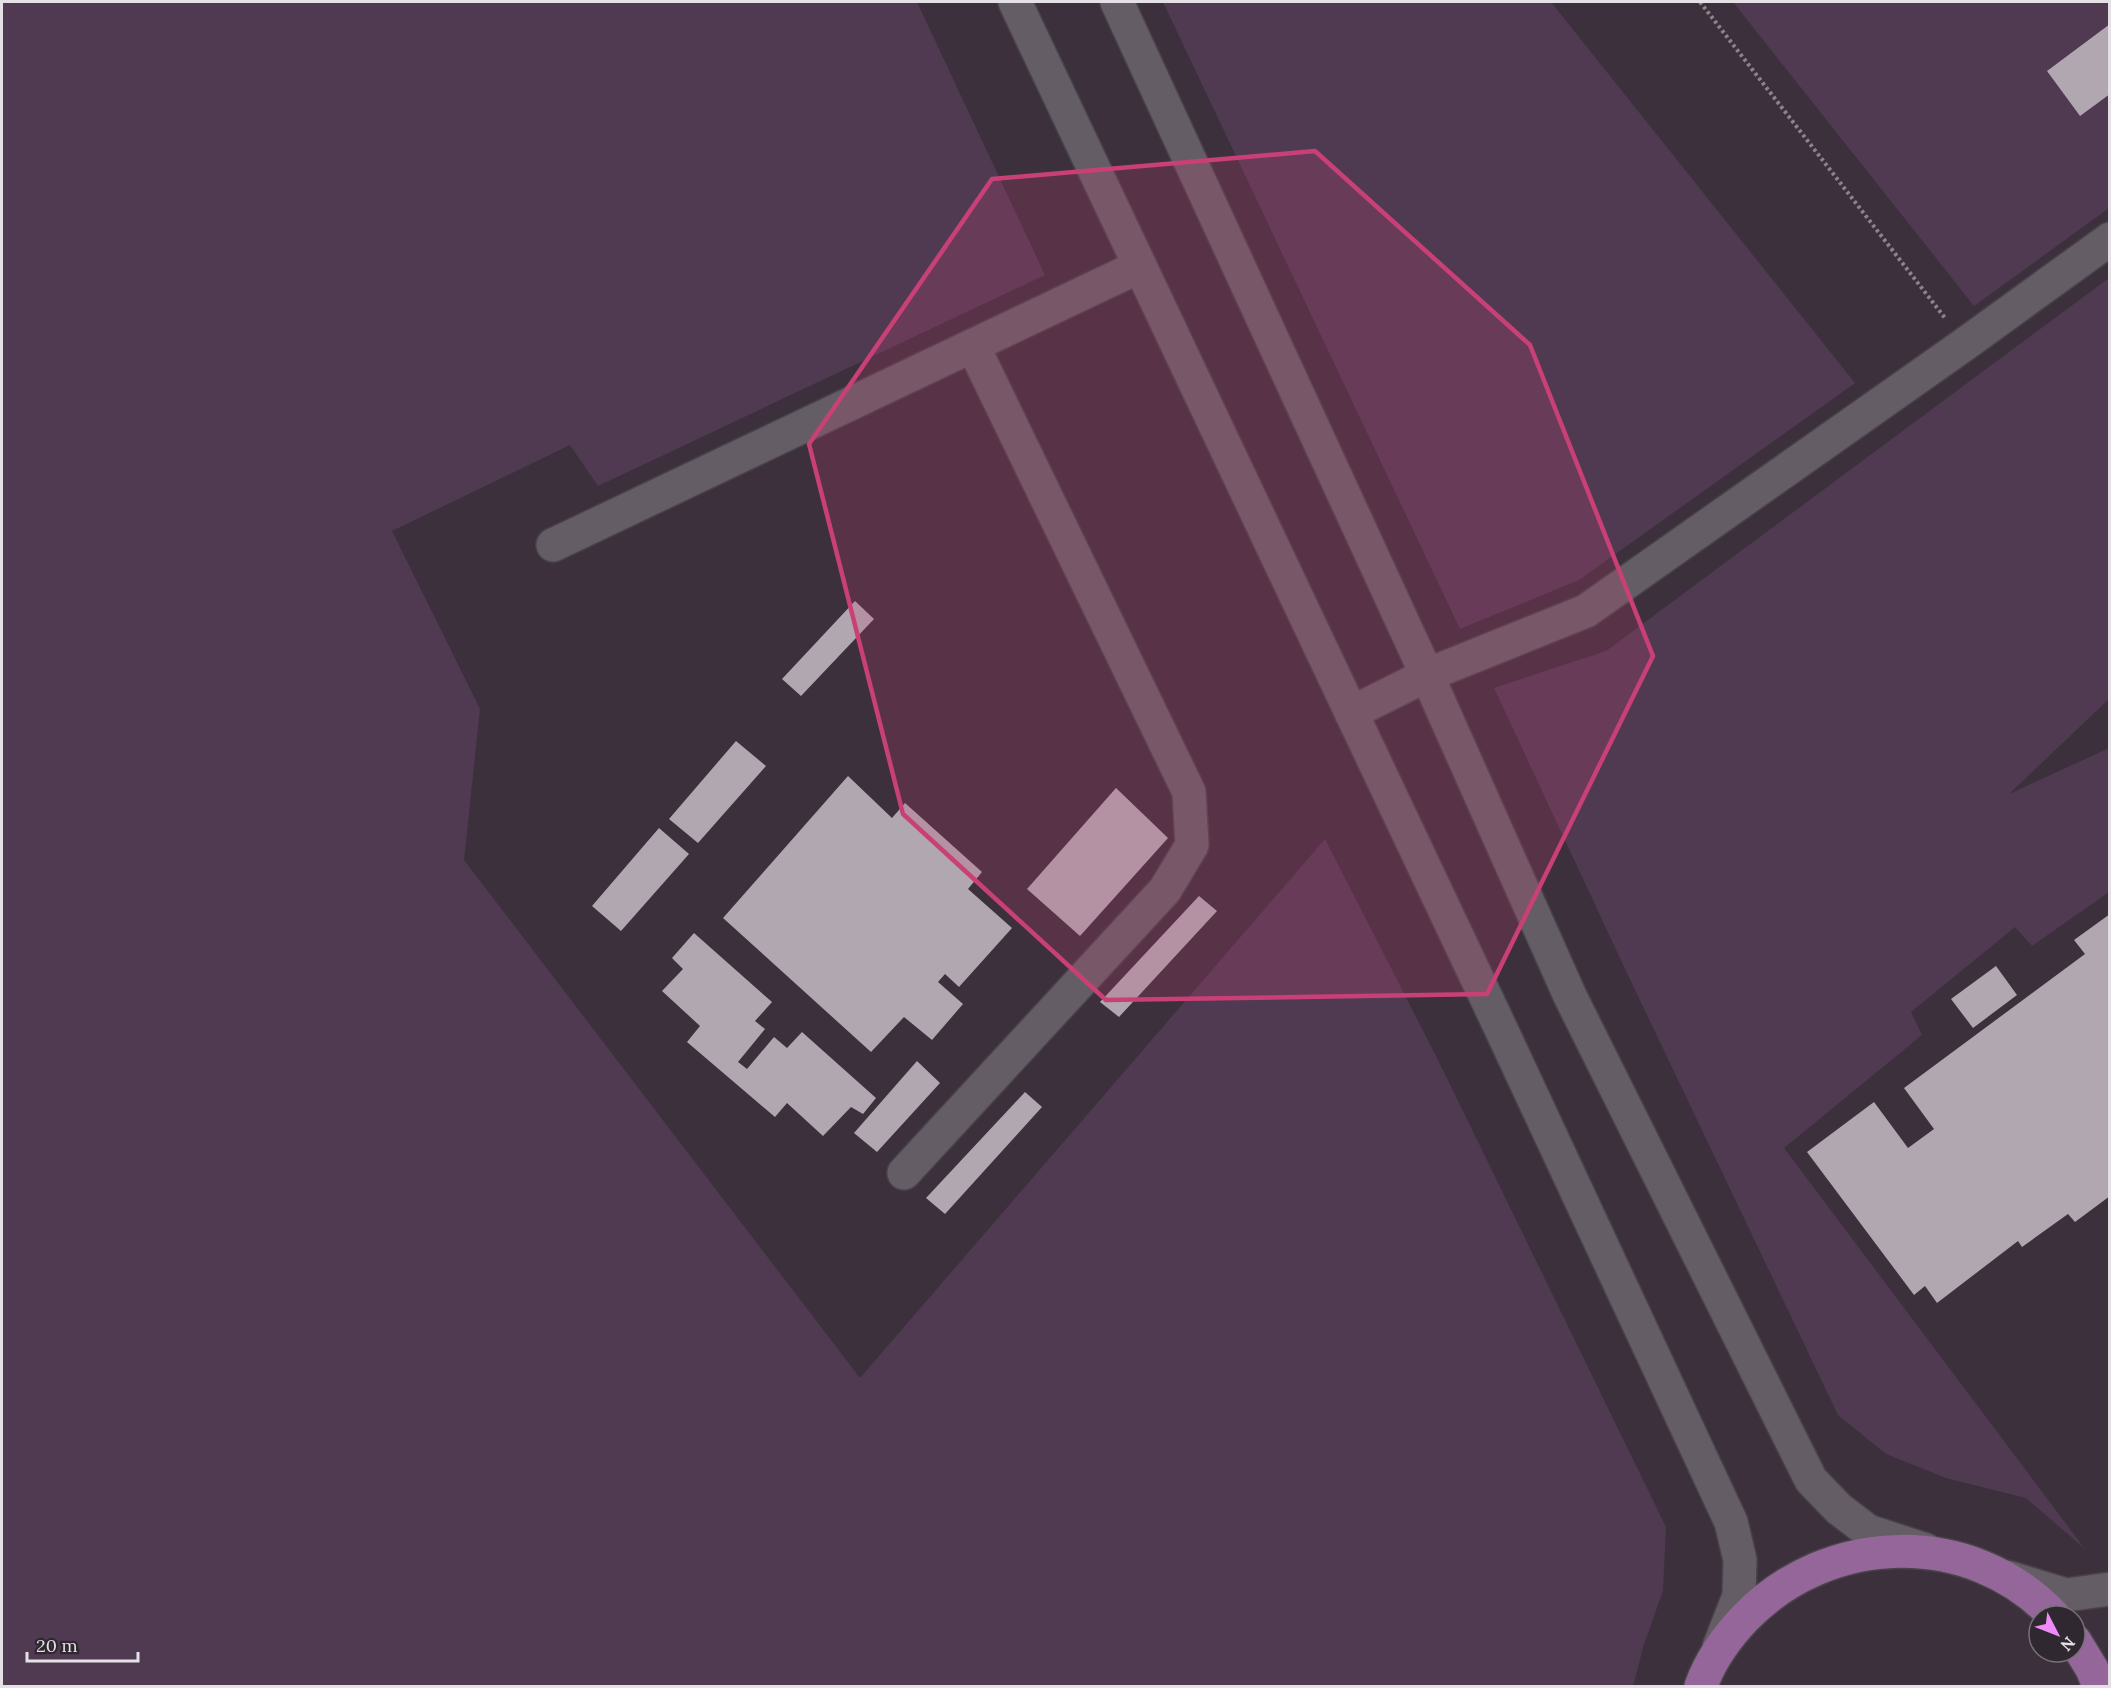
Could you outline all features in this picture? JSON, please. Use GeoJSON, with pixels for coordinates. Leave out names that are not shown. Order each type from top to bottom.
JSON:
{"type":"FeatureCollection","features":[{"type":"Feature","properties":{"kind":"main road"},"geometry":{"type":"LineString","coordinates":[[1701,1686],[1716,1654],[1758,1604],[1784,1585],[1813,1569],[1844,1559],[1875,1552],[1907,1551],[1940,1554],[1971,1563],[2000,1576],[2028,1593],[2040,1604]]}},
{"type":"Feature","properties":{"kind":"main road"},"geometry":{"type":"LineString","coordinates":[[2087,1661],[2099,1686]]}},
{"type":"Feature","properties":{"kind":"street"},"geometry":{"type":"LineString","coordinates":[[1015,2],[1731,1522],[1740,1560],[1739,1596],[1716,1654]]}},
{"type":"Feature","properties":{"kind":"street"},"geometry":{"type":"LineString","coordinates":[[1117,2],[1427,675],[1570,996],[1811,1480],[1839,1509],[1868,1531],[1940,1554]]}},
{"type":"Feature","properties":{"kind":"street"},"geometry":{"type":"LineString","coordinates":[[1351,713],[1427,675],[1586,611],[1965,344],[2109,239]]}},
{"type":"Feature","properties":{"kind":"street"},"geometry":{"type":"LineString","coordinates":[[553,545],[1140,266]]}},
{"type":"Feature","properties":{"kind":"street"},"geometry":{"type":"LineString","coordinates":[[904,1173],[1165,890],[1192,845],[1189,792],[973,346]]}},
{"type":"Feature","properties":{"kind":"street"},"geometry":{"type":"LineString","coordinates":[[2000,1576],[2066,1595],[2109,1588]]}},
{"type":"Feature","properties":{"kind":"path"},"geometry":{"type":"LineString","coordinates":[[1700,2],[1965,344]]}},
{"type":"Feature","properties":{"kind":"highlighted area"},"geometry":{"type":"Polygon","coordinates":[[[1315,151],[1530,345],[1653,656],[1487,994],[1106,1000],[903,814],[809,444],[992,179],[1315,151]]]}},
{"type":"Feature","properties":{"kind":"shaded area"},"geometry":{"type":"Polygon","coordinates":[[[2,2],[2109,2],[2109,1686],[2,1686],[2,2]]]}},
{"type":"Feature","properties":{"kind":"shaded area"},"geometry":{"type":"Polygon","coordinates":[[[2,2],[917,2],[1045,275],[598,486],[570,445],[392,531],[480,709],[464,860],[860,1378],[1325,839],[1438,1060],[1666,1527],[1663,1591],[1644,1644],[1633,1686],[2,1686],[2,2]]]}},
{"type":"Feature","properties":{"kind":"shaded area"},"geometry":{"type":"Polygon","coordinates":[[[1163,2],[1551,2],[1855,383],[1579,580],[1460,629],[1163,2]]]}},
{"type":"Feature","properties":{"kind":"shaded area"},"geometry":{"type":"Polygon","coordinates":[[[1733,2],[2109,2],[2109,208],[1974,306],[1733,2]]]}},
{"type":"Feature","properties":{"kind":"shaded area"},"geometry":{"type":"Polygon","coordinates":[[[2109,278],[2109,699],[2009,794],[2109,748],[2109,892],[2032,946],[2015,927],[1911,1012],[1922,1035],[1784,1148],[2085,1549],[2026,1498],[1946,1478],[1886,1454],[1838,1415],[1494,688],[1606,651],[2109,278]]]}},
{"type":"Feature","properties":{"kind":"building"},"geometry":{"type":"Polygon","coordinates":[[[2110,24],[2110,94],[2080,116],[2047,71],[2110,24]]]}},
{"type":"Feature","properties":{"kind":"building"},"geometry":{"type":"Polygon","coordinates":[[[855,601],[874,619],[801,696],[782,679],[855,601]]]}},
{"type":"Feature","properties":{"kind":"building"},"geometry":{"type":"Polygon","coordinates":[[[736,741],[766,766],[698,843],[669,819],[736,741]]]}},
{"type":"Feature","properties":{"kind":"building"},"geometry":{"type":"Polygon","coordinates":[[[848,776],[892,818],[905,803],[982,872],[968,889],[1012,928],[959,987],[945,974],[938,982],[963,1004],[932,1040],[904,1017],[871,1052],[723,918],[848,776]]]}},
{"type":"Feature","properties":{"kind":"building"},"geometry":{"type":"Polygon","coordinates":[[[1116,788],[1168,838],[1080,936],[1027,889],[1116,788]]]}},
{"type":"Feature","properties":{"kind":"building"},"geometry":{"type":"Polygon","coordinates":[[[659,828],[689,854],[621,931],[592,906],[659,828]]]}},
{"type":"Feature","properties":{"kind":"building"},"geometry":{"type":"Polygon","coordinates":[[[1199,896],[1217,911],[1119,1017],[1100,1002],[1199,896]]]}},
{"type":"Feature","properties":{"kind":"building"},"geometry":{"type":"Polygon","coordinates":[[[2110,914],[2110,1196],[2075,1222],[2068,1214],[2022,1247],[2018,1241],[1937,1303],[1925,1286],[1914,1295],[1807,1152],[1874,1102],[1908,1148],[1934,1129],[1904,1088],[2085,954],[2074,940],[2110,914]]]}},
{"type":"Feature","properties":{"kind":"building"},"geometry":{"type":"Polygon","coordinates":[[[694,933],[772,1002],[755,1021],[765,1029],[738,1062],[747,1069],[774,1037],[787,1048],[802,1032],[876,1098],[863,1114],[851,1107],[823,1136],[787,1103],[775,1117],[687,1042],[700,1026],[662,991],[683,969],[672,958],[694,933]]]}},
{"type":"Feature","properties":{"kind":"building"},"geometry":{"type":"Polygon","coordinates":[[[1996,966],[2017,995],[1973,1028],[1951,999],[1996,966]]]}},
{"type":"Feature","properties":{"kind":"building"},"geometry":{"type":"Polygon","coordinates":[[[917,1061],[940,1083],[877,1152],[854,1133],[917,1061]]]}},
{"type":"Feature","properties":{"kind":"building"},"geometry":{"type":"Polygon","coordinates":[[[1025,1092],[1042,1107],[945,1214],[926,1198],[1025,1092]]]}}]}
